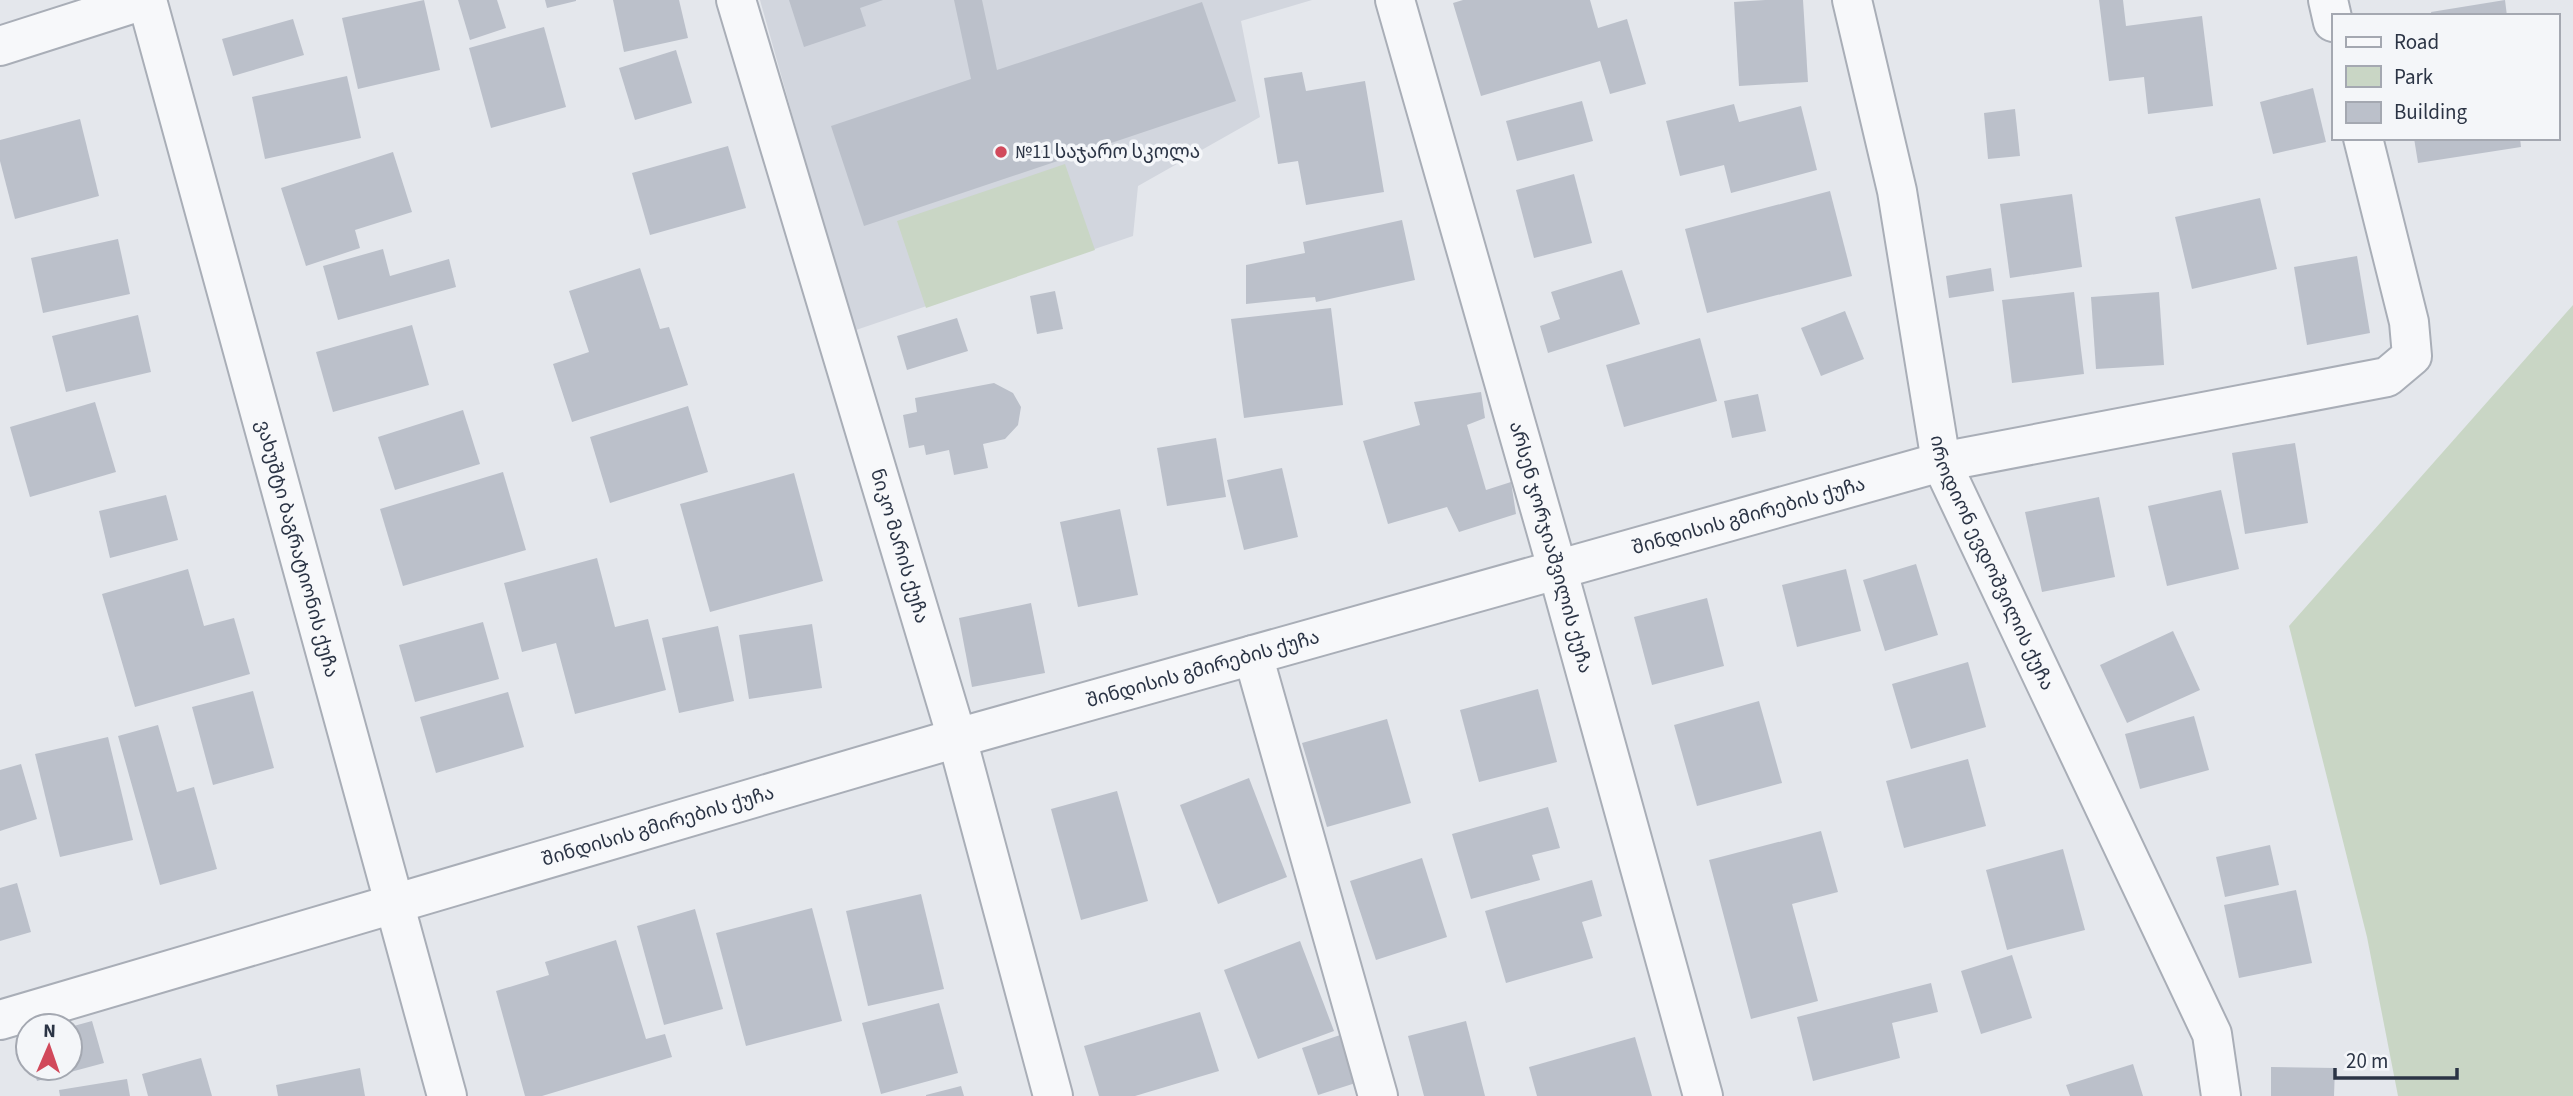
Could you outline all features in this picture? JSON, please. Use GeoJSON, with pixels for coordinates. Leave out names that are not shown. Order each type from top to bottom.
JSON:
{"type":"FeatureCollection","features":[{"type":"Feature","properties":{"kind":"street"},"geometry":{"type":"LineString","coordinates":[[0,46],[146,0]]}},
{"type":"Feature","properties":{"kind":"street","name":"ვახუშტი ბაგრატიონის ქუჩა"},"geometry":{"type":"LineString","coordinates":[[146,0],[447,1096]]}},
{"type":"Feature","properties":{"kind":"street","name":"ნიკო მარის ქუჩა"},"geometry":{"type":"LineString","coordinates":[[736,0],[957,738],[1053,1096]]}},
{"type":"Feature","properties":{"kind":"street","name":"არსენ ჯორჯიაშვილის ქუჩა"},"geometry":{"type":"LineString","coordinates":[[1395,0],[1703,1096]]}},
{"type":"Feature","properties":{"kind":"street","name":"იროდიონ ევდოშვილის ქუჩა"},"geometry":{"type":"LineString","coordinates":[[1852,0],[1897,191],[1941,462],[2213,1034],[2221,1096]]}},
{"type":"Feature","properties":{"kind":"street"},"geometry":{"type":"LineString","coordinates":[[2328,0],[2332,18]]}},
{"type":"Feature","properties":{"kind":"street","name":"შინდისის გმირების ქუჩა"},"geometry":{"type":"LineString","coordinates":[[0,1020],[957,738],[1941,462],[2387,377],[2412,356],[2409,322],[2364,140]]}},
{"type":"Feature","properties":{"kind":"street"},"geometry":{"type":"LineString","coordinates":[[1253,655],[1378,1096]]}},
{"type":"Feature","properties":{"kind":"shaded area","name":"№11 საჯარო სკოლა"},"geometry":{"type":"Polygon","coordinates":[[[760,0],[1312,0],[1241,21],[1260,117],[1138,186],[1133,236],[853,331],[760,0]]]}},
{"type":"Feature","properties":{"kind":"green space"},"geometry":{"type":"Polygon","coordinates":[[[1065,164],[1095,250],[926,308],[897,221],[1065,164]]]}},
{"type":"Feature","properties":{"kind":"green space"},"geometry":{"type":"Polygon","coordinates":[[[2573,305],[2573,1096],[2398,1096],[2367,937],[2289,626],[2573,305]]]}},
{"type":"Feature","properties":{"kind":"building"},"geometry":{"type":"Polygon","coordinates":[[[424,0],[440,70],[358,89],[342,18],[424,0]]]}},
{"type":"Feature","properties":{"kind":"building"},"geometry":{"type":"Polygon","coordinates":[[[458,0],[497,0],[506,28],[470,40],[458,0]]]}},
{"type":"Feature","properties":{"kind":"building"},"geometry":{"type":"Polygon","coordinates":[[[545,0],[576,0],[576,1],[547,8],[545,0]]]}},
{"type":"Feature","properties":{"kind":"building"},"geometry":{"type":"Polygon","coordinates":[[[613,0],[679,0],[688,38],[624,52],[613,0]]]}},
{"type":"Feature","properties":{"kind":"building"},"geometry":{"type":"Polygon","coordinates":[[[789,0],[883,0],[860,8],[866,26],[804,47],[789,0]]]}},
{"type":"Feature","properties":{"kind":"building"},"geometry":{"type":"Polygon","coordinates":[[[954,0],[982,0],[997,70],[1202,2],[1236,101],[864,226],[831,126],[971,79],[954,0]]]}},
{"type":"Feature","properties":{"kind":"building"},"geometry":{"type":"Polygon","coordinates":[[[1463,0],[1590,0],[1598,28],[1627,19],[1646,84],[1610,94],[1600,61],[1481,96],[1453,3],[1463,0]]]}},
{"type":"Feature","properties":{"kind":"building"},"geometry":{"type":"Polygon","coordinates":[[[1803,0],[1808,82],[1739,86],[1734,2],[1803,0]]]}},
{"type":"Feature","properties":{"kind":"building"},"geometry":{"type":"Polygon","coordinates":[[[2099,0],[2123,0],[2126,26],[2202,16],[2213,106],[2148,114],[2144,77],[2109,81],[2099,0]]]}},
{"type":"Feature","properties":{"kind":"building"},"geometry":{"type":"Polygon","coordinates":[[[2505,0],[2507,14],[2432,14],[2505,0]]]}},
{"type":"Feature","properties":{"kind":"building"},"geometry":{"type":"Polygon","coordinates":[[[293,19],[304,55],[233,76],[222,39],[293,19]]]}},
{"type":"Feature","properties":{"kind":"building"},"geometry":{"type":"Polygon","coordinates":[[[544,27],[566,107],[491,128],[469,48],[544,27]]]}},
{"type":"Feature","properties":{"kind":"building"},"geometry":{"type":"Polygon","coordinates":[[[676,50],[692,103],[635,120],[619,68],[676,50]]]}},
{"type":"Feature","properties":{"kind":"building"},"geometry":{"type":"Polygon","coordinates":[[[1302,72],[1306,91],[1365,81],[1384,192],[1306,205],[1298,161],[1278,164],[1264,78],[1302,72]]]}},
{"type":"Feature","properties":{"kind":"building"},"geometry":{"type":"Polygon","coordinates":[[[347,76],[361,138],[265,159],[252,97],[347,76]]]}},
{"type":"Feature","properties":{"kind":"building"},"geometry":{"type":"Polygon","coordinates":[[[2313,88],[2326,142],[2273,154],[2260,102],[2313,88]]]}},
{"type":"Feature","properties":{"kind":"building"},"geometry":{"type":"Polygon","coordinates":[[[1582,101],[1593,141],[1517,161],[1506,121],[1582,101]]]}},
{"type":"Feature","properties":{"kind":"building"},"geometry":{"type":"Polygon","coordinates":[[[1734,104],[1739,122],[1801,106],[1817,170],[1731,193],[1724,165],[1680,176],[1666,121],[1734,104]]]}},
{"type":"Feature","properties":{"kind":"building"},"geometry":{"type":"Polygon","coordinates":[[[2015,109],[2020,156],[1988,159],[1984,113],[2015,109]]]}},
{"type":"Feature","properties":{"kind":"building"},"geometry":{"type":"Polygon","coordinates":[[[80,119],[99,196],[15,219],[0,161],[0,140],[80,119]]]}},
{"type":"Feature","properties":{"kind":"building"},"geometry":{"type":"Polygon","coordinates":[[[2414,140],[2520,140],[2521,147],[2418,163],[2414,140]]]}},
{"type":"Feature","properties":{"kind":"building"},"geometry":{"type":"Polygon","coordinates":[[[728,146],[746,208],[650,235],[632,173],[728,146]]]}},
{"type":"Feature","properties":{"kind":"building"},"geometry":{"type":"Polygon","coordinates":[[[393,152],[412,212],[355,230],[360,248],[306,266],[281,188],[393,152]]]}},
{"type":"Feature","properties":{"kind":"building"},"geometry":{"type":"Polygon","coordinates":[[[1574,174],[1592,243],[1534,258],[1516,190],[1574,174]]]}},
{"type":"Feature","properties":{"kind":"building"},"geometry":{"type":"Polygon","coordinates":[[[1830,191],[1852,276],[1707,313],[1685,229],[1830,191]]]}},
{"type":"Feature","properties":{"kind":"building"},"geometry":{"type":"Polygon","coordinates":[[[2072,194],[2082,267],[2010,278],[2000,204],[2072,194]]]}},
{"type":"Feature","properties":{"kind":"building"},"geometry":{"type":"Polygon","coordinates":[[[2260,198],[2277,269],[2192,289],[2175,217],[2260,198]]]}},
{"type":"Feature","properties":{"kind":"building"},"geometry":{"type":"Polygon","coordinates":[[[1402,220],[1415,280],[1316,302],[1315,297],[1246,304],[1246,265],[1305,253],[1303,242],[1402,220]]]}},
{"type":"Feature","properties":{"kind":"building"},"geometry":{"type":"Polygon","coordinates":[[[118,239],[130,294],[43,313],[31,258],[118,239]]]}},
{"type":"Feature","properties":{"kind":"building"},"geometry":{"type":"Polygon","coordinates":[[[383,249],[390,276],[449,259],[456,287],[338,320],[323,266],[383,249]]]}},
{"type":"Feature","properties":{"kind":"building"},"geometry":{"type":"Polygon","coordinates":[[[2357,256],[2370,333],[2307,345],[2294,267],[2357,256]]]}},
{"type":"Feature","properties":{"kind":"building"},"geometry":{"type":"Polygon","coordinates":[[[640,268],[660,329],[669,327],[688,385],[572,422],[553,364],[589,352],[569,291],[640,268]]]}},
{"type":"Feature","properties":{"kind":"building"},"geometry":{"type":"Polygon","coordinates":[[[1991,268],[1994,291],[1949,298],[1946,276],[1991,268]]]}},
{"type":"Feature","properties":{"kind":"building"},"geometry":{"type":"Polygon","coordinates":[[[1622,270],[1640,324],[1548,353],[1540,326],[1560,319],[1551,292],[1622,270]]]}},
{"type":"Feature","properties":{"kind":"building"},"geometry":{"type":"Polygon","coordinates":[[[1055,291],[1063,329],[1037,334],[1030,296],[1055,291]]]}},
{"type":"Feature","properties":{"kind":"building"},"geometry":{"type":"Polygon","coordinates":[[[2074,292],[2084,374],[2012,383],[2002,300],[2074,292]]]}},
{"type":"Feature","properties":{"kind":"building"},"geometry":{"type":"Polygon","coordinates":[[[2159,292],[2164,365],[2096,369],[2091,297],[2159,292]]]}},
{"type":"Feature","properties":{"kind":"building"},"geometry":{"type":"Polygon","coordinates":[[[1331,308],[1343,405],[1244,418],[1231,319],[1331,308]]]}},
{"type":"Feature","properties":{"kind":"building"},"geometry":{"type":"Polygon","coordinates":[[[1845,311],[1864,359],[1821,376],[1801,328],[1845,311]]]}},
{"type":"Feature","properties":{"kind":"building"},"geometry":{"type":"Polygon","coordinates":[[[138,315],[151,372],[66,392],[52,336],[138,315]]]}},
{"type":"Feature","properties":{"kind":"building"},"geometry":{"type":"Polygon","coordinates":[[[957,318],[968,351],[907,370],[897,336],[957,318]]]}},
{"type":"Feature","properties":{"kind":"building"},"geometry":{"type":"Polygon","coordinates":[[[412,325],[429,385],[333,412],[316,352],[412,325]]]}},
{"type":"Feature","properties":{"kind":"building"},"geometry":{"type":"Polygon","coordinates":[[[1700,338],[1717,401],[1624,427],[1606,365],[1700,338]]]}},
{"type":"Feature","properties":{"kind":"building"},"geometry":{"type":"Polygon","coordinates":[[[994,383],[1013,393],[1021,407],[1018,425],[1005,439],[983,444],[988,468],[954,475],[949,450],[926,455],[924,445],[909,448],[903,415],[917,412],[915,398],[994,383]]]}},
{"type":"Feature","properties":{"kind":"building"},"geometry":{"type":"Polygon","coordinates":[[[1481,392],[1485,418],[1467,425],[1486,490],[1511,482],[1516,514],[1459,532],[1447,507],[1388,524],[1363,441],[1420,425],[1414,402],[1481,392]]]}},
{"type":"Feature","properties":{"kind":"building"},"geometry":{"type":"Polygon","coordinates":[[[1758,394],[1766,431],[1732,438],[1724,401],[1758,394]]]}},
{"type":"Feature","properties":{"kind":"building"},"geometry":{"type":"Polygon","coordinates":[[[95,402],[116,472],[30,497],[10,427],[95,402]]]}},
{"type":"Feature","properties":{"kind":"building"},"geometry":{"type":"Polygon","coordinates":[[[688,406],[708,472],[610,503],[590,437],[688,406]]]}},
{"type":"Feature","properties":{"kind":"building"},"geometry":{"type":"Polygon","coordinates":[[[463,410],[480,464],[395,490],[378,437],[463,410]]]}},
{"type":"Feature","properties":{"kind":"building"},"geometry":{"type":"Polygon","coordinates":[[[1216,438],[1226,497],[1167,506],[1157,448],[1216,438]]]}},
{"type":"Feature","properties":{"kind":"building"},"geometry":{"type":"Polygon","coordinates":[[[2295,443],[2308,523],[2245,534],[2232,453],[2295,443]]]}},
{"type":"Feature","properties":{"kind":"building"},"geometry":{"type":"Polygon","coordinates":[[[1282,468],[1298,537],[1244,550],[1227,480],[1282,468]]]}},
{"type":"Feature","properties":{"kind":"building"},"geometry":{"type":"Polygon","coordinates":[[[503,472],[526,550],[403,586],[380,509],[503,472]]]}},
{"type":"Feature","properties":{"kind":"building"},"geometry":{"type":"Polygon","coordinates":[[[794,473],[823,581],[710,612],[680,504],[794,473]]]}},
{"type":"Feature","properties":{"kind":"building"},"geometry":{"type":"Polygon","coordinates":[[[2221,490],[2239,569],[2167,586],[2148,506],[2221,490]]]}},
{"type":"Feature","properties":{"kind":"building"},"geometry":{"type":"Polygon","coordinates":[[[166,495],[178,540],[110,558],[99,511],[166,495]]]}},
{"type":"Feature","properties":{"kind":"building"},"geometry":{"type":"Polygon","coordinates":[[[2099,497],[2115,577],[2042,592],[2025,512],[2099,497]]]}},
{"type":"Feature","properties":{"kind":"building"},"geometry":{"type":"Polygon","coordinates":[[[1120,509],[1138,595],[1078,607],[1060,522],[1120,509]]]}},
{"type":"Feature","properties":{"kind":"building"},"geometry":{"type":"Polygon","coordinates":[[[597,558],[615,627],[648,619],[666,690],[575,714],[556,643],[522,652],[504,583],[597,558]]]}},
{"type":"Feature","properties":{"kind":"building"},"geometry":{"type":"Polygon","coordinates":[[[1916,564],[1938,635],[1885,651],[1863,580],[1916,564]]]}},
{"type":"Feature","properties":{"kind":"building"},"geometry":{"type":"Polygon","coordinates":[[[188,569],[204,626],[234,618],[250,674],[135,707],[102,594],[188,569]]]}},
{"type":"Feature","properties":{"kind":"building"},"geometry":{"type":"Polygon","coordinates":[[[1846,569],[1861,631],[1797,647],[1782,585],[1846,569]]]}},
{"type":"Feature","properties":{"kind":"building"},"geometry":{"type":"Polygon","coordinates":[[[1707,598],[1724,666],[1652,685],[1634,617],[1707,598]]]}},
{"type":"Feature","properties":{"kind":"building"},"geometry":{"type":"Polygon","coordinates":[[[1031,603],[1045,673],[972,687],[959,618],[1031,603]]]}},
{"type":"Feature","properties":{"kind":"building"},"geometry":{"type":"Polygon","coordinates":[[[483,622],[499,679],[415,702],[399,645],[483,622]]]}},
{"type":"Feature","properties":{"kind":"building"},"geometry":{"type":"Polygon","coordinates":[[[812,624],[822,688],[749,699],[739,635],[812,624]]]}},
{"type":"Feature","properties":{"kind":"building"},"geometry":{"type":"Polygon","coordinates":[[[718,626],[734,701],[679,713],[662,638],[718,626]]]}},
{"type":"Feature","properties":{"kind":"building"},"geometry":{"type":"Polygon","coordinates":[[[2173,631],[2200,690],[2127,723],[2100,665],[2173,631]]]}},
{"type":"Feature","properties":{"kind":"building"},"geometry":{"type":"Polygon","coordinates":[[[1968,662],[1986,727],[1911,749],[1892,684],[1968,662]]]}},
{"type":"Feature","properties":{"kind":"building"},"geometry":{"type":"Polygon","coordinates":[[[1538,689],[1557,762],[1479,782],[1460,710],[1538,689]]]}},
{"type":"Feature","properties":{"kind":"building"},"geometry":{"type":"Polygon","coordinates":[[[253,691],[274,768],[213,785],[192,707],[253,691]]]}},
{"type":"Feature","properties":{"kind":"building"},"geometry":{"type":"Polygon","coordinates":[[[508,692],[524,747],[436,773],[420,717],[508,692]]]}},
{"type":"Feature","properties":{"kind":"building"},"geometry":{"type":"Polygon","coordinates":[[[1759,701],[1782,783],[1697,806],[1674,725],[1759,701]]]}},
{"type":"Feature","properties":{"kind":"building"},"geometry":{"type":"Polygon","coordinates":[[[2194,716],[2209,770],[2140,789],[2125,734],[2194,716]]]}},
{"type":"Feature","properties":{"kind":"building"},"geometry":{"type":"Polygon","coordinates":[[[1387,719],[1411,803],[1327,827],[1302,743],[1387,719]]]}},
{"type":"Feature","properties":{"kind":"building"},"geometry":{"type":"Polygon","coordinates":[[[158,725],[177,792],[194,787],[217,869],[160,885],[118,736],[158,725]]]}},
{"type":"Feature","properties":{"kind":"building"},"geometry":{"type":"Polygon","coordinates":[[[108,737],[133,840],[60,857],[35,754],[108,737]]]}},
{"type":"Feature","properties":{"kind":"building"},"geometry":{"type":"Polygon","coordinates":[[[1968,759],[1986,826],[1904,848],[1886,781],[1968,759]]]}},
{"type":"Feature","properties":{"kind":"building"},"geometry":{"type":"Polygon","coordinates":[[[21,764],[37,819],[0,831],[0,770],[21,764]]]}},
{"type":"Feature","properties":{"kind":"building"},"geometry":{"type":"Polygon","coordinates":[[[1249,778],[1287,877],[1218,904],[1180,805],[1249,778]]]}},
{"type":"Feature","properties":{"kind":"building"},"geometry":{"type":"Polygon","coordinates":[[[1117,791],[1148,901],[1081,920],[1051,809],[1117,791]]]}},
{"type":"Feature","properties":{"kind":"building"},"geometry":{"type":"Polygon","coordinates":[[[1548,807],[1560,848],[1532,855],[1540,880],[1471,899],[1452,834],[1548,807]]]}},
{"type":"Feature","properties":{"kind":"building"},"geometry":{"type":"Polygon","coordinates":[[[1821,831],[1838,892],[1792,904],[1818,1001],[1751,1019],[1709,860],[1821,831]]]}},
{"type":"Feature","properties":{"kind":"building"},"geometry":{"type":"Polygon","coordinates":[[[2270,845],[2279,885],[2225,897],[2216,857],[2270,845]]]}},
{"type":"Feature","properties":{"kind":"building"},"geometry":{"type":"Polygon","coordinates":[[[2063,849],[2085,930],[2007,950],[1986,870],[2063,849]]]}},
{"type":"Feature","properties":{"kind":"building"},"geometry":{"type":"Polygon","coordinates":[[[1422,858],[1447,937],[1376,960],[1350,881],[1422,858]]]}},
{"type":"Feature","properties":{"kind":"building"},"geometry":{"type":"Polygon","coordinates":[[[1592,880],[1602,916],[1582,922],[1593,958],[1506,983],[1485,911],[1592,880]]]}},
{"type":"Feature","properties":{"kind":"building"},"geometry":{"type":"Polygon","coordinates":[[[17,883],[31,932],[0,941],[0,888],[17,883]]]}},
{"type":"Feature","properties":{"kind":"building"},"geometry":{"type":"Polygon","coordinates":[[[2296,890],[2312,963],[2239,978],[2224,905],[2296,890]]]}},
{"type":"Feature","properties":{"kind":"building"},"geometry":{"type":"Polygon","coordinates":[[[921,894],[944,989],[868,1006],[846,911],[921,894]]]}},
{"type":"Feature","properties":{"kind":"building"},"geometry":{"type":"Polygon","coordinates":[[[812,908],[842,1021],[746,1046],[716,933],[812,908]]]}},
{"type":"Feature","properties":{"kind":"building"},"geometry":{"type":"Polygon","coordinates":[[[695,909],[723,1009],[664,1025],[637,926],[695,909]]]}},
{"type":"Feature","properties":{"kind":"building"},"geometry":{"type":"Polygon","coordinates":[[[616,940],[646,1039],[665,1034],[672,1057],[542,1096],[525,1096],[496,991],[549,975],[545,962],[616,940]]]}},
{"type":"Feature","properties":{"kind":"building"},"geometry":{"type":"Polygon","coordinates":[[[1300,941],[1334,1031],[1258,1059],[1224,970],[1300,941]]]}},
{"type":"Feature","properties":{"kind":"building"},"geometry":{"type":"Polygon","coordinates":[[[2012,955],[2032,1018],[1981,1034],[1961,971],[2012,955]]]}},
{"type":"Feature","properties":{"kind":"building"},"geometry":{"type":"Polygon","coordinates":[[[1931,983],[1938,1012],[1892,1023],[1900,1058],[1813,1081],[1797,1017],[1931,983]]]}},
{"type":"Feature","properties":{"kind":"building"},"geometry":{"type":"Polygon","coordinates":[[[939,1003],[958,1073],[881,1094],[862,1023],[939,1003]]]}},
{"type":"Feature","properties":{"kind":"building"},"geometry":{"type":"Polygon","coordinates":[[[1200,1012],[1219,1071],[1135,1096],[1099,1096],[1084,1046],[1200,1012]]]}},
{"type":"Feature","properties":{"kind":"building"},"geometry":{"type":"Polygon","coordinates":[[[92,1021],[104,1063],[84,1068],[84,1023],[92,1021]]]}},
{"type":"Feature","properties":{"kind":"building"},"geometry":{"type":"Polygon","coordinates":[[[1466,1021],[1485,1096],[1424,1096],[1408,1036],[1466,1021]]]}},
{"type":"Feature","properties":{"kind":"building"},"geometry":{"type":"Polygon","coordinates":[[[1349,1032],[1365,1080],[1318,1095],[1302,1048],[1349,1032]]]}},
{"type":"Feature","properties":{"kind":"building"},"geometry":{"type":"Polygon","coordinates":[[[1635,1037],[1652,1096],[1537,1096],[1529,1067],[1635,1037]]]}},
{"type":"Feature","properties":{"kind":"building"},"geometry":{"type":"Polygon","coordinates":[[[201,1058],[212,1096],[148,1096],[142,1074],[201,1058]]]}},
{"type":"Feature","properties":{"kind":"building"},"geometry":{"type":"Polygon","coordinates":[[[2133,1064],[2143,1096],[2070,1096],[2066,1085],[2133,1064]]]}},
{"type":"Feature","properties":{"kind":"building"},"geometry":{"type":"Polygon","coordinates":[[[2271,1067],[2335,1068],[2334,1096],[2271,1096],[2271,1067]]]}},
{"type":"Feature","properties":{"kind":"building"},"geometry":{"type":"Polygon","coordinates":[[[360,1068],[365,1096],[278,1096],[276,1085],[360,1068]]]}},
{"type":"Feature","properties":{"kind":"building"},"geometry":{"type":"Polygon","coordinates":[[[127,1079],[130,1096],[60,1096],[59,1090],[127,1079]]]}},
{"type":"Feature","properties":{"kind":"building"},"geometry":{"type":"Polygon","coordinates":[[[961,1086],[964,1096],[926,1096],[926,1095],[961,1086]]]}},
{"type":"Feature","properties":{"kind":"place","name":"№11 საჯარო სკოლა"},"geometry":{"type":"Point","coordinates":[1001,152]}}]}
